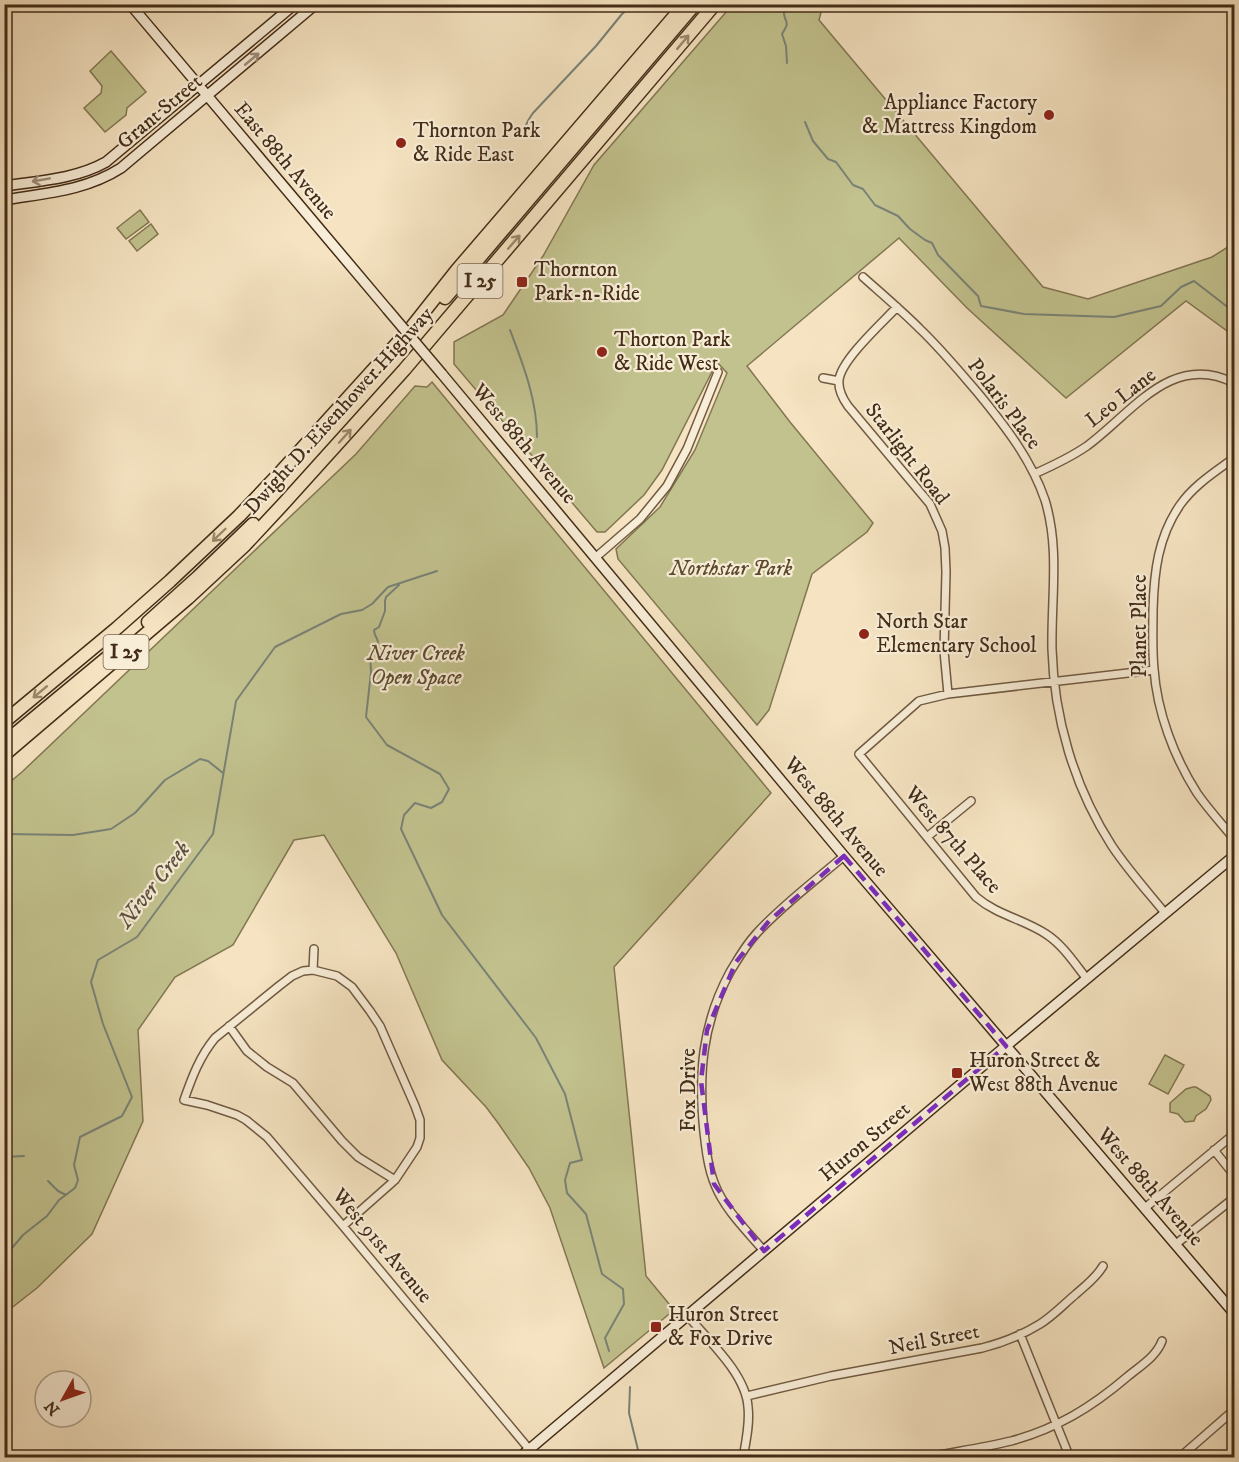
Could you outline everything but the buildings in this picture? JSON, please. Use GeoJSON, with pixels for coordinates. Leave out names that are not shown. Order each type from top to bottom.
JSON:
{"type":"FeatureCollection","features":[{"type":"Feature","properties":{"kind":"highway","name":"Dwight D. Eisenhower Highway"},"geometry":{"type":"LineString","coordinates":[[4,722],[117,628],[204,550],[412,334],[457,270],[685,4]]}},
{"type":"Feature","properties":{"kind":"highway"},"geometry":{"type":"LineString","coordinates":[[412,334],[448,295],[696,4]]}},
{"type":"Feature","properties":{"kind":"highway","name":"Dwight D. Eisenhower Highway"},"geometry":{"type":"LineString","coordinates":[[4,754],[188,598],[244,545],[404,370],[715,4]]}},
{"type":"Feature","properties":{"kind":"highway"},"geometry":{"type":"LineString","coordinates":[[4,743],[188,587],[281,496],[305,480]]}},
{"type":"Feature","properties":{"kind":"main road","name":"East 88th Avenue"},"geometry":{"type":"LineString","coordinates":[[130,4],[387,309],[412,334]]}},
{"type":"Feature","properties":{"kind":"main road","name":"Grant Street"},"geometry":{"type":"LineString","coordinates":[[4,186],[75,174],[99,165],[118,153],[296,4]]}},
{"type":"Feature","properties":{"kind":"main road","name":"Grant Street"},"geometry":{"type":"LineString","coordinates":[[4,200],[84,186],[107,177],[130,161],[316,4]]}},
{"type":"Feature","properties":{"kind":"main road","name":"West 88th Avenue"},"geometry":{"type":"LineString","coordinates":[[412,334],[441,374],[844,856],[1176,1244],[1232,1306]]}},
{"type":"Feature","properties":{"kind":"main road","name":"Huron Street"},"geometry":{"type":"LineString","coordinates":[[519,1458],[1234,856]]}},
{"type":"Feature","properties":{"kind":"street","name":"Polaris Place"},"geometry":{"type":"LineString","coordinates":[[863,277],[941,350],[998,418],[1034,474],[1045,500],[1053,539],[1054,682],[1067,747],[1076,775],[1093,813],[1112,846],[1165,913]]}},
{"type":"Feature","properties":{"kind":"street"},"geometry":{"type":"LineString","coordinates":[[823,378],[839,381],[841,372],[848,361],[897,307]]}},
{"type":"Feature","properties":{"kind":"street"},"geometry":{"type":"LineString","coordinates":[[595,558],[640,519],[667,486],[687,449],[718,372]]}},
{"type":"Feature","properties":{"kind":"street","name":"Leo Lane"},"geometry":{"type":"LineString","coordinates":[[1034,474],[1083,448],[1152,391],[1171,380],[1186,375],[1201,374],[1213,375],[1234,383]]}},
{"type":"Feature","properties":{"kind":"street","name":"Starlight Road"},"geometry":{"type":"LineString","coordinates":[[839,381],[839,389],[844,400],[925,498],[935,512],[942,531],[946,572],[944,651],[948,694]]}},
{"type":"Feature","properties":{"kind":"street","name":"Planet Place"},"geometry":{"type":"LineString","coordinates":[[1234,458],[1206,478],[1180,505],[1159,548],[1154,582],[1154,670],[1167,728],[1188,776],[1210,810],[1234,839]]}},
{"type":"Feature","properties":{"kind":"street"},"geometry":{"type":"LineString","coordinates":[[948,694],[1154,670]]}},
{"type":"Feature","properties":{"kind":"street","name":"West 87th Place"},"geometry":{"type":"LineString","coordinates":[[948,694],[919,700],[859,754],[976,897],[991,908],[1047,934],[1087,979]]}},
{"type":"Feature","properties":{"kind":"street"},"geometry":{"type":"LineString","coordinates":[[927,837],[971,801]]}},
{"type":"Feature","properties":{"kind":"street","name":"Fox Drive"},"geometry":{"type":"LineString","coordinates":[[764,1251],[720,1197],[708,1165],[701,1098],[707,1030],[725,982],[756,934],[786,905],[844,856]]}},
{"type":"Feature","properties":{"kind":"street"},"geometry":{"type":"LineString","coordinates":[[313,970],[314,949]]}},
{"type":"Feature","properties":{"kind":"street"},"geometry":{"type":"LineString","coordinates":[[344,1226],[395,1180],[417,1147],[421,1125],[380,1026],[356,991],[337,976],[313,970],[292,976],[229,1026],[248,1051],[267,1067],[293,1083],[342,1141],[358,1156],[395,1180]]}},
{"type":"Feature","properties":{"kind":"street","name":"West 91st Avenue"},"geometry":{"type":"LineString","coordinates":[[229,1026],[208,1047],[192,1075],[184,1100],[207,1105],[237,1116],[259,1129],[344,1226],[529,1449]]}},
{"type":"Feature","properties":{"kind":"street"},"geometry":{"type":"LineString","coordinates":[[1145,1208],[1234,1134]]}},
{"type":"Feature","properties":{"kind":"street"},"geometry":{"type":"LineString","coordinates":[[1214,1150],[1234,1175]]}},
{"type":"Feature","properties":{"kind":"street"},"geometry":{"type":"LineString","coordinates":[[1176,1244],[1234,1198]]}},
{"type":"Feature","properties":{"kind":"street","name":"Neil Street"},"geometry":{"type":"LineString","coordinates":[[747,1396],[764,1390],[831,1376],[982,1348],[1020,1334],[1046,1319],[1091,1281],[1102,1266]]}},
{"type":"Feature","properties":{"kind":"street"},"geometry":{"type":"LineString","coordinates":[[687,1316],[741,1380],[748,1406],[743,1458]]}},
{"type":"Feature","properties":{"kind":"street"},"geometry":{"type":"LineString","coordinates":[[1020,1334],[1070,1458]]}},
{"type":"Feature","properties":{"kind":"street"},"geometry":{"type":"LineString","coordinates":[[924,1458],[1010,1442],[1073,1416],[1102,1398],[1155,1354],[1162,1341]]}},
{"type":"Feature","properties":{"kind":"street"},"geometry":{"type":"LineString","coordinates":[[1179,1458],[1234,1410]]}},
{"type":"Feature","properties":{"kind":"highlighted area"},"geometry":{"type":"Polygon","coordinates":[[[844,856],[1006,1046],[764,1251],[714,1184],[701,1081],[707,1030],[736,962],[769,921],[844,856]]]}},
{"type":"Feature","properties":{"kind":"green space","name":"Northstar Park"},"geometry":{"type":"Polygon","coordinates":[[[733,4],[823,5],[819,20],[1043,287],[1088,299],[1212,257],[1234,243],[1234,336],[1186,301],[1066,398],[967,308],[899,238],[747,366],[873,523],[867,532],[812,574],[769,710],[757,725],[618,559],[616,549],[660,507],[695,450],[727,373],[717,362],[662,470],[644,495],[605,532],[597,532],[454,364],[454,342],[503,315],[543,256],[594,165],[733,4]]]}},
{"type":"Feature","properties":{"kind":"green space"},"geometry":{"type":"Polygon","coordinates":[[[111,51],[146,92],[127,108],[126,115],[105,132],[84,108],[101,93],[102,86],[90,71],[111,51]]]}},
{"type":"Feature","properties":{"kind":"green space"},"geometry":{"type":"Polygon","coordinates":[[[140,210],[149,222],[126,239],[117,228],[140,210]]]}},
{"type":"Feature","properties":{"kind":"green space"},"geometry":{"type":"Polygon","coordinates":[[[151,224],[158,234],[137,251],[129,241],[151,224]]]}},
{"type":"Feature","properties":{"kind":"green space","name":"Niver Creek Open Space"},"geometry":{"type":"Polygon","coordinates":[[[432,382],[771,793],[614,967],[646,1276],[674,1310],[604,1368],[550,1208],[529,1168],[486,1107],[442,1060],[396,953],[324,835],[294,840],[233,945],[175,977],[138,1030],[143,1121],[92,1234],[37,1288],[5,1313],[5,786],[356,454],[415,386],[427,387],[432,382]]]}},
{"type":"Feature","properties":{"kind":"green space"},"geometry":{"type":"Polygon","coordinates":[[[1165,1055],[1184,1065],[1168,1094],[1149,1084],[1165,1055]]]}},
{"type":"Feature","properties":{"kind":"green space"},"geometry":{"type":"Polygon","coordinates":[[[1193,1087],[1210,1096],[1211,1100],[1194,1121],[1185,1122],[1178,1114],[1170,1112],[1170,1103],[1186,1089],[1193,1087]]]}},
{"type":"Feature","properties":{"kind":"waterway","name":"Niver Creek"},"geometry":{"type":"LineString","coordinates":[[522,133],[533,113],[596,46],[622,14],[634,4]]}},
{"type":"Feature","properties":{"kind":"waterway"},"geometry":{"type":"LineString","coordinates":[[785,4],[784,14],[787,25],[782,34],[786,46],[787,63]]}},
{"type":"Feature","properties":{"kind":"waterway"},"geometry":{"type":"LineString","coordinates":[[805,122],[813,141],[828,159],[836,162],[853,185],[863,189],[875,205],[898,216],[910,229],[932,243],[938,255],[978,296],[981,306],[1024,314],[1114,317],[1161,306],[1181,287],[1194,281],[1234,312]]}},
{"type":"Feature","properties":{"kind":"waterway","name":"Niver Creek"},"geometry":{"type":"LineString","coordinates":[[510,330],[532,396],[537,437]]}},
{"type":"Feature","properties":{"kind":"waterway","name":"Niver Creek"},"geometry":{"type":"LineString","coordinates":[[4,1254],[47,1216],[59,1200],[75,1188],[78,1180],[74,1165],[80,1137],[122,1116],[132,1097],[103,1024],[91,982],[98,960],[137,937],[213,834],[236,701],[275,647],[341,614],[362,610],[372,604],[388,587],[437,571]]}},
{"type":"Feature","properties":{"kind":"waterway"},"geometry":{"type":"LineString","coordinates":[[399,585],[386,597],[385,611],[379,627],[374,630],[378,643],[376,650],[372,649],[370,652],[371,672],[366,717],[387,745],[440,774],[449,789],[442,802],[431,808],[415,803],[404,815],[401,829],[442,915],[536,1038],[565,1094],[582,1160],[570,1163],[565,1180],[567,1193],[586,1214],[602,1274],[623,1289],[624,1304],[605,1338],[609,1351]]}},
{"type":"Feature","properties":{"kind":"waterway"},"geometry":{"type":"LineString","coordinates":[[4,834],[73,835],[111,829],[135,813],[165,780],[200,759],[208,761],[223,773]]}},
{"type":"Feature","properties":{"kind":"waterway"},"geometry":{"type":"LineString","coordinates":[[4,1157],[24,1156]]}},
{"type":"Feature","properties":{"kind":"waterway"},"geometry":{"type":"LineString","coordinates":[[48,1181],[66,1195]]}},
{"type":"Feature","properties":{"kind":"waterway"},"geometry":{"type":"LineString","coordinates":[[630,1387],[629,1413],[640,1458]]}},
{"type":"Feature","properties":{"kind":"place","name":"Appliance Factory & Mattress Kingdom"},"geometry":{"type":"Point","coordinates":[1049,115]}},
{"type":"Feature","properties":{"kind":"place","name":"Thornton Park & Ride East"},"geometry":{"type":"Point","coordinates":[401,143]}},
{"type":"Feature","properties":{"kind":"place","name":"Thornton Park-n-Ride"},"geometry":{"type":"Point","coordinates":[522,282]}},
{"type":"Feature","properties":{"kind":"place","name":"Thorton Park & Ride West"},"geometry":{"type":"Point","coordinates":[602,352]}},
{"type":"Feature","properties":{"kind":"place","name":"North Star Elementary School"},"geometry":{"type":"Point","coordinates":[864,634]}},
{"type":"Feature","properties":{"kind":"place","name":"Huron Street & West 88th Avenue"},"geometry":{"type":"Point","coordinates":[957,1073]}},
{"type":"Feature","properties":{"kind":"place","name":"Huron Street & Fox Drive"},"geometry":{"type":"Point","coordinates":[656,1327]}}]}
